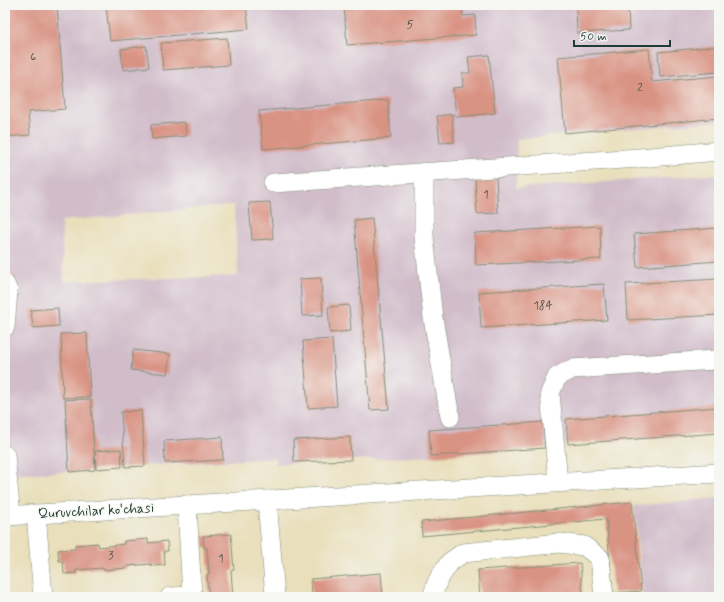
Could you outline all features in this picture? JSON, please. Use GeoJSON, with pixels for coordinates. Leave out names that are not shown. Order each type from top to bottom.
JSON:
{"type":"FeatureCollection","features":[{"type":"Feature","properties":{"kind":"street"},"geometry":{"type":"LineString","coordinates":[[273,183],[639,158],[719,151]]}},
{"type":"Feature","properties":{"kind":"street"},"geometry":{"type":"LineString","coordinates":[[424,172],[424,237],[433,318],[450,417]]}},
{"type":"Feature","properties":{"kind":"street"},"geometry":{"type":"LineString","coordinates":[[5,284],[8,291],[5,327]]}},
{"type":"Feature","properties":{"kind":"street"},"geometry":{"type":"LineString","coordinates":[[558,482],[550,393],[557,377],[572,369],[715,360]]}},
{"type":"Feature","properties":{"kind":"street"},"geometry":{"type":"LineString","coordinates":[[5,455],[8,516]]}},
{"type":"Feature","properties":{"kind":"street","name":"Quruvchilar ko'chasi"},"geometry":{"type":"LineString","coordinates":[[8,516],[719,472]]}},
{"type":"Feature","properties":{"kind":"street"},"geometry":{"type":"LineString","coordinates":[[267,500],[275,597]]}},
{"type":"Feature","properties":{"kind":"street"},"geometry":{"type":"LineString","coordinates":[[170,597],[192,596],[186,505]]}},
{"type":"Feature","properties":{"kind":"street"},"geometry":{"type":"LineString","coordinates":[[36,514],[43,597]]}},
{"type":"Feature","properties":{"kind":"street"},"geometry":{"type":"LineString","coordinates":[[432,597],[438,580],[450,562],[463,553],[560,542],[584,546],[600,558],[604,597]]}},
{"type":"Feature","properties":{"kind":"shaded area"},"geometry":{"type":"Polygon","coordinates":[[[5,5],[719,5],[719,121],[517,139],[516,188],[719,174],[719,433],[431,456],[276,464],[276,458],[5,475],[5,5]],[[234,205],[61,221],[64,281],[238,276],[234,205]]]}},
{"type":"Feature","properties":{"kind":"shaded area"},"geometry":{"type":"Polygon","coordinates":[[[719,498],[719,597],[643,597],[634,506],[719,498]]]}},
{"type":"Feature","properties":{"kind":"building"},"geometry":{"type":"Polygon","coordinates":[[[5,5],[57,5],[65,109],[28,112],[30,135],[5,137],[5,5]]]}},
{"type":"Feature","properties":{"kind":"building"},"geometry":{"type":"Polygon","coordinates":[[[106,5],[246,5],[249,29],[110,41],[106,5]]]}},
{"type":"Feature","properties":{"kind":"building"},"geometry":{"type":"Polygon","coordinates":[[[369,5],[462,5],[463,16],[475,15],[476,35],[347,45],[344,7],[369,5]]]}},
{"type":"Feature","properties":{"kind":"building"},"geometry":{"type":"Polygon","coordinates":[[[576,5],[628,5],[629,30],[577,33],[576,5]]]}},
{"type":"Feature","properties":{"kind":"building"},"geometry":{"type":"Polygon","coordinates":[[[227,38],[229,65],[163,70],[161,43],[227,38]]]}},
{"type":"Feature","properties":{"kind":"building"},"geometry":{"type":"Polygon","coordinates":[[[146,46],[149,67],[123,70],[121,49],[146,46]]]}},
{"type":"Feature","properties":{"kind":"building"},"geometry":{"type":"Polygon","coordinates":[[[719,46],[719,72],[660,77],[658,52],[719,46]]]}},
{"type":"Feature","properties":{"kind":"building"},"geometry":{"type":"Polygon","coordinates":[[[649,49],[652,82],[717,76],[719,118],[565,133],[558,57],[649,49]]]}},
{"type":"Feature","properties":{"kind":"building"},"geometry":{"type":"Polygon","coordinates":[[[489,55],[495,113],[456,117],[453,88],[463,87],[462,73],[470,73],[468,57],[489,55]]]}},
{"type":"Feature","properties":{"kind":"building"},"geometry":{"type":"Polygon","coordinates":[[[388,100],[391,138],[263,149],[259,111],[388,100]]]}},
{"type":"Feature","properties":{"kind":"building"},"geometry":{"type":"Polygon","coordinates":[[[452,114],[454,142],[440,143],[437,116],[452,114]]]}},
{"type":"Feature","properties":{"kind":"building"},"geometry":{"type":"Polygon","coordinates":[[[185,122],[186,136],[152,139],[151,125],[185,122]]]}},
{"type":"Feature","properties":{"kind":"building"},"geometry":{"type":"Polygon","coordinates":[[[496,176],[498,213],[477,214],[475,177],[496,176]]]}},
{"type":"Feature","properties":{"kind":"building"},"geometry":{"type":"Polygon","coordinates":[[[270,202],[273,239],[252,240],[249,203],[270,202]]]}},
{"type":"Feature","properties":{"kind":"building"},"geometry":{"type":"Polygon","coordinates":[[[372,218],[389,409],[370,410],[354,220],[372,218]]]}},
{"type":"Feature","properties":{"kind":"building"},"geometry":{"type":"Polygon","coordinates":[[[600,226],[601,259],[476,265],[475,233],[600,226]]]}},
{"type":"Feature","properties":{"kind":"building"},"geometry":{"type":"Polygon","coordinates":[[[719,228],[719,261],[637,267],[634,234],[719,228]]]}},
{"type":"Feature","properties":{"kind":"building"},"geometry":{"type":"Polygon","coordinates":[[[321,278],[323,315],[302,316],[300,279],[321,278]]]}},
{"type":"Feature","properties":{"kind":"building"},"geometry":{"type":"Polygon","coordinates":[[[719,279],[719,315],[628,320],[626,284],[719,279]]]}},
{"type":"Feature","properties":{"kind":"building"},"geometry":{"type":"Polygon","coordinates":[[[604,284],[607,320],[481,328],[479,292],[604,284]]]}},
{"type":"Feature","properties":{"kind":"building"},"geometry":{"type":"Polygon","coordinates":[[[349,305],[351,331],[330,333],[328,307],[349,305]]]}},
{"type":"Feature","properties":{"kind":"building"},"geometry":{"type":"Polygon","coordinates":[[[58,308],[59,326],[33,328],[31,310],[58,308]]]}},
{"type":"Feature","properties":{"kind":"building"},"geometry":{"type":"Polygon","coordinates":[[[87,333],[90,397],[63,398],[61,334],[87,333]]]}},
{"type":"Feature","properties":{"kind":"building"},"geometry":{"type":"Polygon","coordinates":[[[332,339],[337,406],[308,408],[303,341],[332,339]]]}},
{"type":"Feature","properties":{"kind":"building"},"geometry":{"type":"Polygon","coordinates":[[[133,350],[170,354],[167,374],[131,370],[133,350]]]}},
{"type":"Feature","properties":{"kind":"building"},"geometry":{"type":"Polygon","coordinates":[[[91,399],[95,470],[69,472],[65,400],[91,399]]]}},
{"type":"Feature","properties":{"kind":"building"},"geometry":{"type":"Polygon","coordinates":[[[719,407],[719,433],[568,444],[566,419],[719,407]]]}},
{"type":"Feature","properties":{"kind":"building"},"geometry":{"type":"Polygon","coordinates":[[[141,410],[145,466],[125,467],[121,412],[141,410]]]}},
{"type":"Feature","properties":{"kind":"building"},"geometry":{"type":"Polygon","coordinates":[[[543,422],[545,448],[431,456],[429,430],[543,422]]]}},
{"type":"Feature","properties":{"kind":"building"},"geometry":{"type":"Polygon","coordinates":[[[222,437],[223,460],[165,463],[164,441],[222,437]]]}},
{"type":"Feature","properties":{"kind":"building"},"geometry":{"type":"Polygon","coordinates":[[[350,437],[351,460],[294,462],[293,440],[350,437]]]}},
{"type":"Feature","properties":{"kind":"building"},"geometry":{"type":"Polygon","coordinates":[[[121,449],[122,467],[96,469],[95,451],[121,449]]]}},
{"type":"Feature","properties":{"kind":"building"},"geometry":{"type":"Polygon","coordinates":[[[632,502],[641,591],[613,593],[606,519],[422,536],[421,522],[632,502]]]}},
{"type":"Feature","properties":{"kind":"building"},"geometry":{"type":"Polygon","coordinates":[[[231,534],[234,570],[231,571],[233,597],[209,597],[207,548],[204,548],[203,536],[231,534]]]}},
{"type":"Feature","properties":{"kind":"building"},"geometry":{"type":"Polygon","coordinates":[[[148,539],[148,543],[167,541],[168,551],[164,551],[165,565],[151,566],[151,564],[103,570],[103,568],[76,570],[76,573],[64,574],[63,561],[59,561],[58,550],[75,549],[75,545],[98,543],[99,547],[124,544],[124,541],[148,539]]]}},
{"type":"Feature","properties":{"kind":"building"},"geometry":{"type":"Polygon","coordinates":[[[580,563],[583,597],[480,597],[478,570],[580,563]]]}},
{"type":"Feature","properties":{"kind":"building"},"geometry":{"type":"Polygon","coordinates":[[[381,573],[383,597],[312,597],[311,579],[381,573]]]}},
{"type":"Feature","properties":{"kind":"building"},"geometry":{"type":"Polygon","coordinates":[[[637,593],[638,597],[613,597],[613,596],[637,593]]]}}]}
